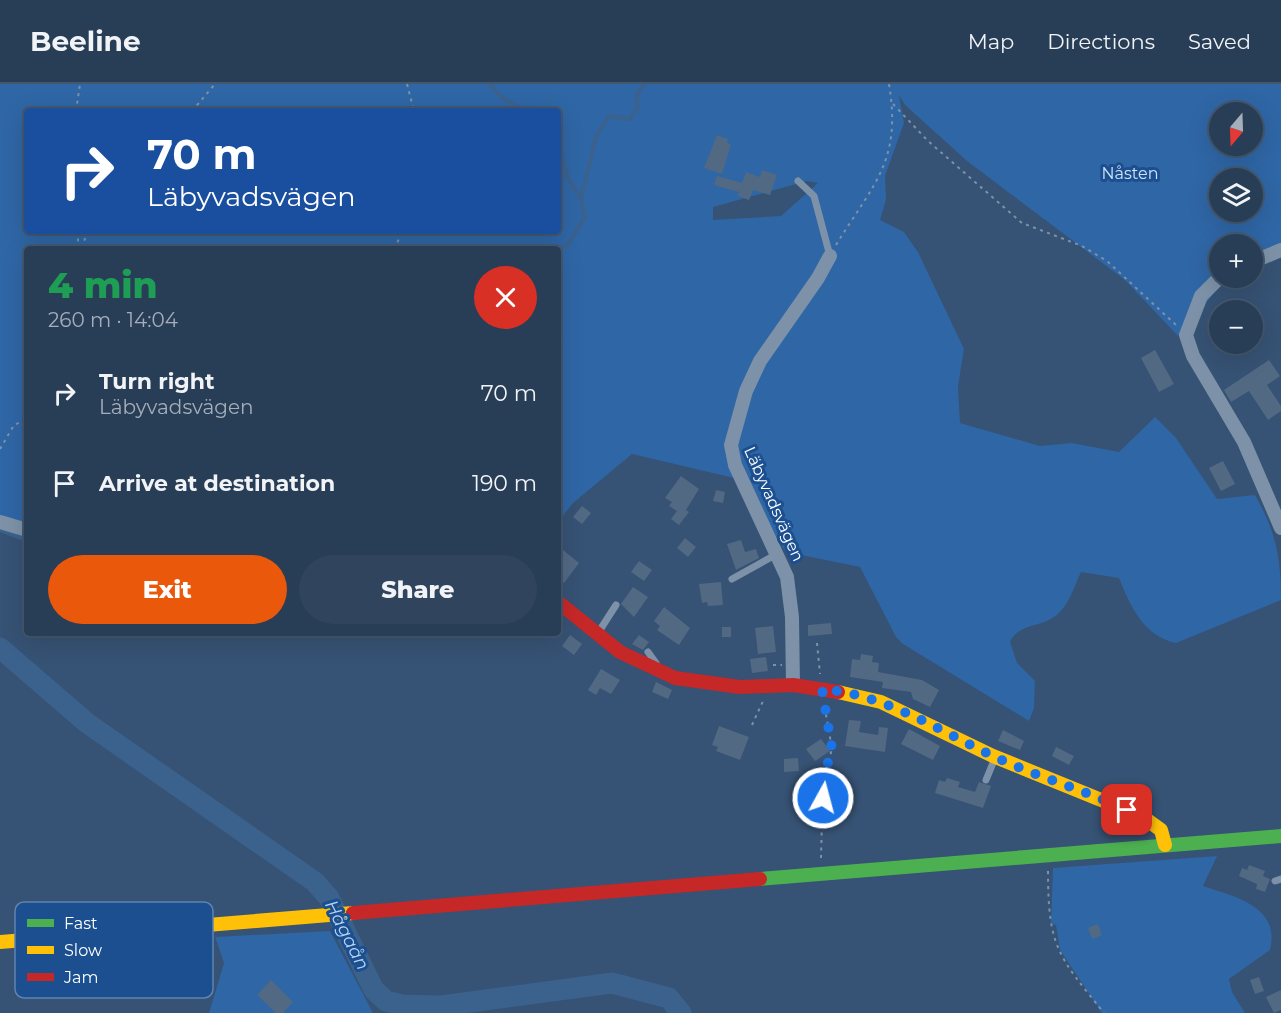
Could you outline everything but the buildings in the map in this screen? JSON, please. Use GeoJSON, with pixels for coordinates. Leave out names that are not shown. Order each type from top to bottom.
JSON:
{"type":"FeatureCollection","features":[{"type":"Feature","properties":{"kind":"main road"},"geometry":{"type":"LineString","coordinates":[[561,605],[620,652],[662,673],[706,684],[793,685],[822,689],[848,693],[893,706],[995,757],[1143,818],[1161,830],[1165,845]]}},
{"type":"Feature","properties":{"kind":"main road"},"geometry":{"type":"LineString","coordinates":[[213,924],[1281,836]]}},
{"type":"Feature","properties":{"kind":"main road"},"geometry":{"type":"LineString","coordinates":[[0,942],[15,941]]}},
{"type":"Feature","properties":{"kind":"street"},"geometry":{"type":"LineString","coordinates":[[1263,257],[1281,250]]}},
{"type":"Feature","properties":{"kind":"street","name":"Läbyvadsvägen"},"geometry":{"type":"LineString","coordinates":[[793,685],[791,600],[786,570],[735,465],[731,445],[746,391],[760,361],[830,256]]}},
{"type":"Feature","properties":{"kind":"street"},"geometry":{"type":"LineString","coordinates":[[1209,288],[1201,296],[1186,335],[1193,356],[1249,452],[1281,528]]}},
{"type":"Feature","properties":{"kind":"street"},"geometry":{"type":"LineString","coordinates":[[0,522],[24,529]]}},
{"type":"Feature","properties":{"kind":"lane"},"geometry":{"type":"LineString","coordinates":[[798,181],[813,196],[830,256]]}},
{"type":"Feature","properties":{"kind":"lane"},"geometry":{"type":"LineString","coordinates":[[732,579],[777,554]]}},
{"type":"Feature","properties":{"kind":"lane"},"geometry":{"type":"LineString","coordinates":[[597,635],[616,605]]}},
{"type":"Feature","properties":{"kind":"lane"},"geometry":{"type":"LineString","coordinates":[[648,652],[662,673]]}},
{"type":"Feature","properties":{"kind":"lane"},"geometry":{"type":"LineString","coordinates":[[986,780],[995,757]]}},
{"type":"Feature","properties":{"kind":"path"},"geometry":{"type":"LineString","coordinates":[[76,108],[80,84]]}},
{"type":"Feature","properties":{"kind":"path"},"geometry":{"type":"LineString","coordinates":[[195,108],[215,84]]}},
{"type":"Feature","properties":{"kind":"path"},"geometry":{"type":"LineString","coordinates":[[407,84],[413,108]]}},
{"type":"Feature","properties":{"kind":"path"},"geometry":{"type":"LineString","coordinates":[[830,256],[879,179],[892,141],[893,104],[889,84]]}},
{"type":"Feature","properties":{"kind":"path"},"geometry":{"type":"LineString","coordinates":[[893,104],[928,141],[1022,223],[1082,246],[1107,261],[1186,335]]}},
{"type":"Feature","properties":{"kind":"path"},"geometry":{"type":"LineString","coordinates":[[0,449],[14,425],[24,420]]}},
{"type":"Feature","properties":{"kind":"path"},"geometry":{"type":"LineString","coordinates":[[817,643],[832,749],[823,779],[820,875]]}},
{"type":"Feature","properties":{"kind":"path"},"geometry":{"type":"LineString","coordinates":[[752,726],[765,697],[774,686]]}},
{"type":"Feature","properties":{"kind":"path"},"geometry":{"type":"LineString","coordinates":[[1048,855],[1048,902],[1056,948],[1063,963],[1104,1013]]}},
{"type":"Feature","properties":{"kind":"green space","name":"Nåsten"},"geometry":{"type":"Polygon","coordinates":[[[0,84],[1281,84],[1281,254],[1263,262],[1263,234],[1209,234],[1209,288],[1219,288],[1178,336],[1125,280],[967,161],[905,105],[899,95],[904,123],[885,176],[886,200],[880,220],[904,232],[918,252],[964,349],[958,386],[960,423],[1040,446],[1072,443],[1119,452],[1155,417],[1176,438],[1217,499],[1255,495],[1268,521],[1276,545],[1281,600],[1176,643],[1155,634],[1146,626],[1133,609],[1119,578],[1081,572],[1070,597],[1059,613],[1018,632],[1010,642],[1017,663],[1035,681],[1034,708],[1029,721],[903,644],[896,637],[860,567],[786,552],[734,478],[632,454],[573,503],[561,518],[561,246],[24,246],[24,532],[0,525],[0,84]],[[807,181],[713,207],[713,220],[781,216],[818,183],[807,181]]]}},
{"type":"Feature","properties":{"kind":"green space"},"geometry":{"type":"Polygon","coordinates":[[[1217,856],[1203,886],[1229,894],[1253,906],[1269,923],[1272,935],[1270,950],[1229,979],[1232,992],[1245,1013],[1102,1013],[1060,950],[1056,925],[1051,923],[1053,868],[1217,856]]]}},
{"type":"Feature","properties":{"kind":"green space"},"geometry":{"type":"Polygon","coordinates":[[[330,931],[373,1013],[209,1013],[224,963],[215,937],[330,931]]]}},
{"type":"Feature","properties":{"kind":"waterway"},"geometry":{"type":"LineString","coordinates":[[489,84],[499,95],[518,108]]}},
{"type":"Feature","properties":{"kind":"waterway"},"geometry":{"type":"LineString","coordinates":[[561,247],[568,245],[585,217],[581,199],[596,136],[609,116],[630,119],[638,106],[637,94],[645,84]]}},
{"type":"Feature","properties":{"kind":"waterway"},"geometry":{"type":"LineString","coordinates":[[561,156],[568,178],[581,199]]}},
{"type":"Feature","properties":{"kind":"waterway"},"geometry":{"type":"LineString","coordinates":[[561,334],[561,340]]}},
{"type":"Feature","properties":{"kind":"waterway"},"geometry":{"type":"LineString","coordinates":[[0,530],[24,539]]}},
{"type":"Feature","properties":{"kind":"waterway","name":"Hågaån"},"geometry":{"type":"LineString","coordinates":[[0,648],[87,723],[315,882],[329,898],[374,990],[386,1001],[402,1005],[441,1006],[612,983],[669,998],[681,1013]]}},
{"type":"Feature","properties":{"kind":"traffic: fast"},"geometry":{"type":"LineString","coordinates":[[760,879],[1281,836]]}},
{"type":"Feature","properties":{"kind":"traffic: slow"},"geometry":{"type":"LineString","coordinates":[[838,692],[881,702],[993,756],[1143,817],[1161,830],[1165,845]]}},
{"type":"Feature","properties":{"kind":"traffic: slow"},"geometry":{"type":"LineString","coordinates":[[213,925],[353,913]]}},
{"type":"Feature","properties":{"kind":"traffic: slow"},"geometry":{"type":"LineString","coordinates":[[0,942],[15,941]]}},
{"type":"Feature","properties":{"kind":"traffic: jam"},"geometry":{"type":"LineString","coordinates":[[561,604],[620,652],[675,678],[740,687],[793,685],[838,692]]}},
{"type":"Feature","properties":{"kind":"traffic: jam"},"geometry":{"type":"LineString","coordinates":[[353,913],[760,879]]}},
{"type":"Feature","properties":{"kind":"route"},"geometry":{"type":"LineString","coordinates":[[823,798],[823,779],[832,749],[822,689],[848,693],[893,706],[995,757],[1127,810]]}}]}
